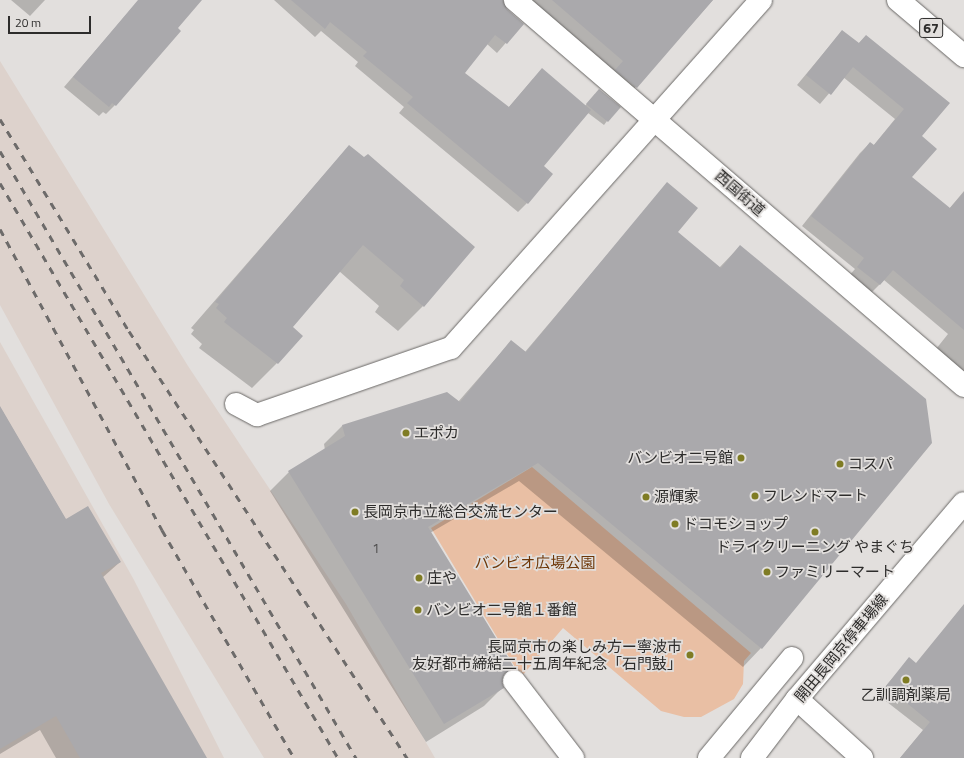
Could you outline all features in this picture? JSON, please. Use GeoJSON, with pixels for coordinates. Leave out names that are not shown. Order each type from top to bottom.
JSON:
{"type":"FeatureCollection","features":[{"type":"Feature","properties":{"kind":"street","name":"西国街道"},"geometry":{"type":"LineString","coordinates":[[515,0],[964,386]]}},
{"type":"Feature","properties":{"kind":"street"},"geometry":{"type":"LineString","coordinates":[[236,404],[256,415],[451,348],[761,0]]}},
{"type":"Feature","properties":{"kind":"street","name":"67"},"geometry":{"type":"LineString","coordinates":[[898,0],[964,56]]}},
{"type":"Feature","properties":{"kind":"street","name":"開田長岡京停車場線"},"geometry":{"type":"LineString","coordinates":[[752,758],[797,699],[964,503]]}},
{"type":"Feature","properties":{"kind":"street"},"geometry":{"type":"LineString","coordinates":[[709,758],[792,658]]}},
{"type":"Feature","properties":{"kind":"street"},"geometry":{"type":"LineString","coordinates":[[514,681],[573,758]]}},
{"type":"Feature","properties":{"kind":"street"},"geometry":{"type":"LineString","coordinates":[[797,699],[862,758]]}},
{"type":"Feature","properties":{"kind":"shaded area"},"geometry":{"type":"Polygon","coordinates":[[[0,61],[188,366],[346,604],[435,758],[264,758],[109,504],[0,305],[0,61]]]}},
{"type":"Feature","properties":{"kind":"shaded area"},"geometry":{"type":"Polygon","coordinates":[[[0,342],[134,580],[224,758],[0,758],[0,342]]]}},
{"type":"Feature","properties":{"kind":"green space","name":"バンビオ広場公園"},"geometry":{"type":"Polygon","coordinates":[[[532,467],[751,653],[744,661],[743,684],[734,699],[701,717],[684,717],[661,711],[563,628],[521,677],[431,528],[532,467]]]}},
{"type":"Feature","properties":{"kind":"building"},"geometry":{"type":"Polygon","coordinates":[[[138,0],[202,0],[178,28],[181,31],[116,106],[112,103],[109,107],[73,77],[138,0]]]}},
{"type":"Feature","properties":{"kind":"building"},"geometry":{"type":"Polygon","coordinates":[[[291,0],[503,0],[507,9],[524,24],[507,44],[495,35],[465,73],[509,107],[542,68],[591,110],[544,166],[553,174],[528,204],[407,103],[413,97],[363,56],[367,52],[330,22],[325,29],[291,0]]]}},
{"type":"Feature","properties":{"kind":"building"},"geometry":{"type":"Polygon","coordinates":[[[552,0],[713,0],[637,88],[615,70],[623,61],[552,0]]]}},
{"type":"Feature","properties":{"kind":"building"},"geometry":{"type":"Polygon","coordinates":[[[842,30],[859,43],[866,35],[950,103],[922,136],[937,149],[912,177],[950,208],[964,192],[964,330],[893,270],[880,285],[857,267],[864,258],[811,216],[870,142],[874,145],[904,109],[853,67],[831,95],[806,75],[842,30]]]}},
{"type":"Feature","properties":{"kind":"building"},"geometry":{"type":"Polygon","coordinates":[[[599,89],[621,107],[608,122],[586,104],[599,89]]]}},
{"type":"Feature","properties":{"kind":"building"},"geometry":{"type":"Polygon","coordinates":[[[349,145],[364,157],[368,154],[475,247],[424,307],[400,286],[404,280],[363,245],[293,327],[303,336],[278,364],[224,322],[227,318],[216,308],[219,304],[215,302],[349,145]]]}},
{"type":"Feature","properties":{"kind":"building"},"geometry":{"type":"Polygon","coordinates":[[[667,182],[698,208],[678,232],[721,268],[740,245],[926,399],[932,443],[762,649],[538,463],[428,527],[515,669],[503,676],[504,688],[444,724],[288,471],[345,436],[342,425],[447,392],[460,402],[511,340],[526,352],[667,182]]]}},
{"type":"Feature","properties":{"kind":"building"},"geometry":{"type":"Polygon","coordinates":[[[0,406],[66,519],[88,506],[121,562],[101,573],[207,758],[80,758],[56,716],[0,749],[0,406]]]}},
{"type":"Feature","properties":{"kind":"building"},"geometry":{"type":"Polygon","coordinates":[[[964,604],[964,758],[900,758],[930,722],[886,686],[909,657],[916,663],[964,604]]]}},
{"type":"Feature","properties":{"kind":"railway"},"geometry":{"type":"LineString","coordinates":[[0,119],[129,331],[407,758]]}},
{"type":"Feature","properties":{"kind":"railway"},"geometry":{"type":"LineString","coordinates":[[0,151],[356,758]]}},
{"type":"Feature","properties":{"kind":"railway"},"geometry":{"type":"LineString","coordinates":[[0,183],[338,758]]}},
{"type":"Feature","properties":{"kind":"railway"},"geometry":{"type":"LineString","coordinates":[[0,229],[162,530],[294,758]]}},
{"type":"Feature","properties":{"kind":"place","name":"エポカ"},"geometry":{"type":"Point","coordinates":[406,433]}},
{"type":"Feature","properties":{"kind":"place","name":"バンビオ二号館"},"geometry":{"type":"Point","coordinates":[741,458]}},
{"type":"Feature","properties":{"kind":"place","name":"コスパ"},"geometry":{"type":"Point","coordinates":[840,464]}},
{"type":"Feature","properties":{"kind":"place","name":"フレンドマート"},"geometry":{"type":"Point","coordinates":[755,496]}},
{"type":"Feature","properties":{"kind":"place","name":"源輝家"},"geometry":{"type":"Point","coordinates":[646,497]}},
{"type":"Feature","properties":{"kind":"place","name":"長岡京市立総合交流センター"},"geometry":{"type":"Point","coordinates":[355,512]}},
{"type":"Feature","properties":{"kind":"place","name":"ドコモショップ"},"geometry":{"type":"Point","coordinates":[675,524]}},
{"type":"Feature","properties":{"kind":"place","name":"ドライクリーニング やまぐち"},"geometry":{"type":"Point","coordinates":[815,532]}},
{"type":"Feature","properties":{"kind":"place","name":"ファミリーマート"},"geometry":{"type":"Point","coordinates":[767,572]}},
{"type":"Feature","properties":{"kind":"place","name":"庄や"},"geometry":{"type":"Point","coordinates":[419,578]}},
{"type":"Feature","properties":{"kind":"place","name":"バンビオ二号館１番館"},"geometry":{"type":"Point","coordinates":[418,610]}},
{"type":"Feature","properties":{"kind":"place","name":"長岡京市の楽しみ方ー寧波市 友好都市締結二十五周年紀念「石門鼓」"},"geometry":{"type":"Point","coordinates":[690,655]}},
{"type":"Feature","properties":{"kind":"place","name":"乙訓調剤薬局"},"geometry":{"type":"Point","coordinates":[906,680]}}]}
